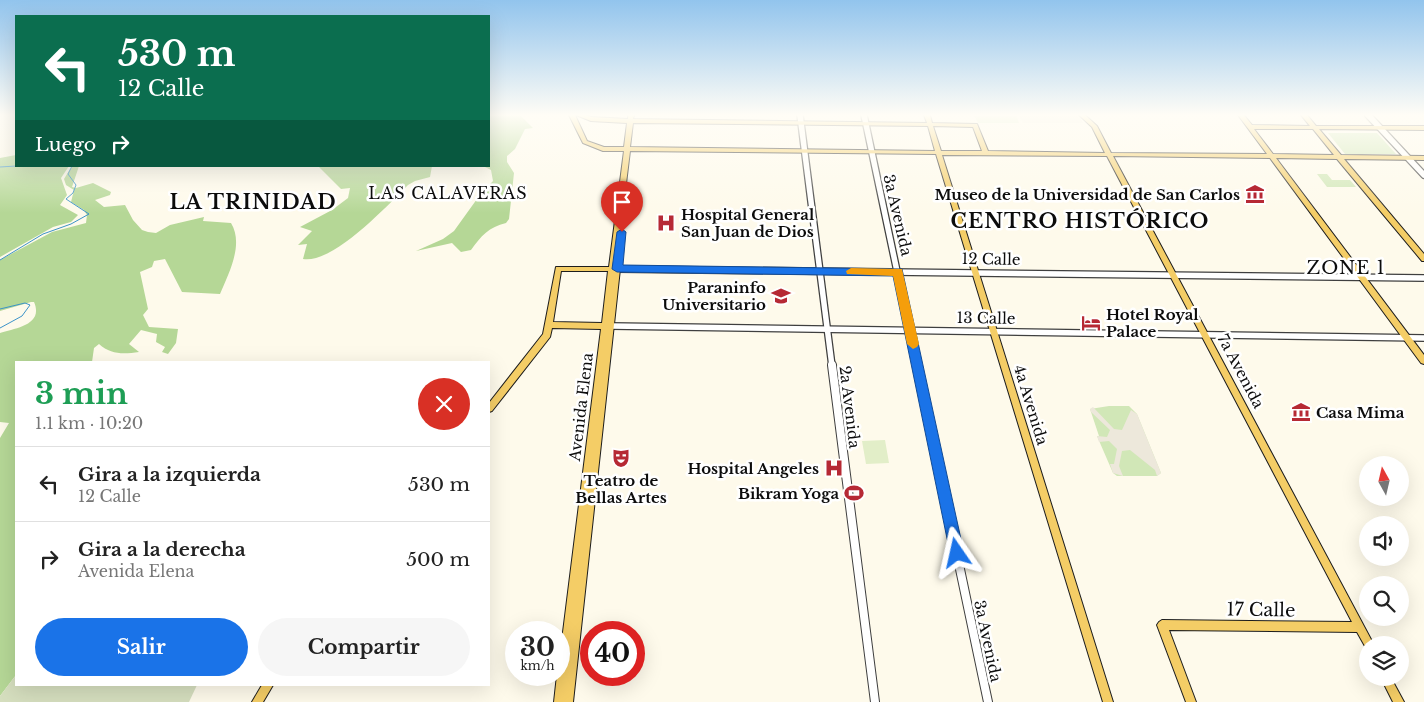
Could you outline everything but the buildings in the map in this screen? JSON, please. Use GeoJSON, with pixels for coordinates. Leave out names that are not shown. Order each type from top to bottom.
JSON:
{"type":"FeatureCollection","features":[{"type":"Feature","properties":{"kind":"main road"},"geometry":{"type":"LineString","coordinates":[[599,148],[1424,158]]}},
{"type":"Feature","properties":{"kind":"main road","name":"4a Avenida"},"geometry":{"type":"LineString","coordinates":[[937,148],[1108,702]]}},
{"type":"Feature","properties":{"kind":"main road"},"geometry":{"type":"LineString","coordinates":[[984,148],[986,153]]}},
{"type":"Feature","properties":{"kind":"main road","name":"7a Avenida"},"geometry":{"type":"LineString","coordinates":[[1106,148],[1364,636]]}},
{"type":"Feature","properties":{"kind":"main road"},"geometry":{"type":"LineString","coordinates":[[1266,148],[1424,361]]}},
{"type":"Feature","properties":{"kind":"main road"},"geometry":{"type":"LineString","coordinates":[[1332,148],[1424,259]]}},
{"type":"Feature","properties":{"kind":"main road","name":"Avenida Elena"},"geometry":{"type":"LineString","coordinates":[[559,702],[629,149]]}},
{"type":"Feature","properties":{"kind":"main road","name":"12 Calle"},"geometry":{"type":"LineString","coordinates":[[548,325],[558,269],[615,269]]}},
{"type":"Feature","properties":{"kind":"main road"},"geometry":{"type":"LineString","coordinates":[[547,335],[548,325]]}},
{"type":"Feature","properties":{"kind":"main road","name":"13 Calle"},"geometry":{"type":"LineString","coordinates":[[548,325],[608,326]]}},
{"type":"Feature","properties":{"kind":"main road"},"geometry":{"type":"LineString","coordinates":[[490,408],[547,335],[558,325]]}},
{"type":"Feature","properties":{"kind":"main road","name":"Avenida Elena"},"geometry":{"type":"LineString","coordinates":[[568,702],[608,326]]}},
{"type":"Feature","properties":{"kind":"main road","name":"17 Calle"},"geometry":{"type":"LineString","coordinates":[[1191,702],[1162,625],[1360,627]]}},
{"type":"Feature","properties":{"kind":"main road"},"geometry":{"type":"LineString","coordinates":[[257,702],[267,686]]}},
{"type":"Feature","properties":{"kind":"main road"},"geometry":{"type":"LineString","coordinates":[[1390,686],[1399,702]]}},
{"type":"Feature","properties":{"kind":"street","name":"3a Avenida"},"geometry":{"type":"LineString","coordinates":[[870,148],[988,702]]}},
{"type":"Feature","properties":{"kind":"street"},"geometry":{"type":"LineString","coordinates":[[1398,148],[1424,176]]}},
{"type":"Feature","properties":{"kind":"street","name":"2a Avenida"},"geometry":{"type":"LineString","coordinates":[[805,150],[826,328],[875,702]]}},
{"type":"Feature","properties":{"kind":"street","name":"12 Calle"},"geometry":{"type":"LineString","coordinates":[[615,269],[1424,278]]}},
{"type":"Feature","properties":{"kind":"street","name":"13 Calle"},"geometry":{"type":"LineString","coordinates":[[608,326],[1424,338]]}},
{"type":"Feature","properties":{"kind":"green space"},"geometry":{"type":"Polygon","coordinates":[[[490,148],[516,148],[507,156],[507,162],[514,173],[509,219],[506,223],[486,233],[471,250],[461,252],[452,243],[416,251],[443,239],[454,231],[482,192],[493,181],[491,170],[485,167],[490,167],[490,148]]]}},
{"type":"Feature","properties":{"kind":"green space"},"geometry":{"type":"Polygon","coordinates":[[[1340,148],[1390,148],[1396,154],[1345,154],[1340,148]]]}},
{"type":"Feature","properties":{"kind":"green space"},"geometry":{"type":"Polygon","coordinates":[[[15,155],[15,167],[68,167],[61,178],[67,195],[60,205],[78,215],[71,222],[53,227],[0,257],[0,158],[15,155]]]}},
{"type":"Feature","properties":{"kind":"green space"},"geometry":{"type":"Polygon","coordinates":[[[71,167],[79,167],[72,187],[76,188],[93,183],[111,192],[110,195],[95,200],[104,207],[125,205],[133,220],[142,230],[148,232],[156,233],[170,225],[204,217],[203,221],[231,223],[235,231],[236,249],[231,268],[220,294],[182,292],[165,259],[154,261],[152,267],[140,272],[148,309],[143,315],[149,327],[178,329],[176,343],[168,354],[162,352],[165,347],[156,342],[157,334],[141,330],[129,344],[139,352],[118,353],[108,350],[99,344],[94,348],[92,361],[15,361],[15,676],[0,696],[0,438],[9,423],[0,422],[0,333],[32,321],[36,310],[34,302],[31,302],[0,311],[0,260],[52,232],[86,223],[87,215],[84,210],[71,202],[74,190],[66,185],[64,179],[71,167]]]}},
{"type":"Feature","properties":{"kind":"green space"},"geometry":{"type":"Polygon","coordinates":[[[319,167],[432,167],[430,177],[408,185],[359,232],[344,243],[315,258],[303,259],[307,244],[298,245],[312,231],[300,227],[332,210],[348,198],[350,188],[341,189],[319,167]]]}},
{"type":"Feature","properties":{"kind":"green space"},"geometry":{"type":"Polygon","coordinates":[[[1317,174],[1327,174],[1332,180],[1350,180],[1356,187],[1327,187],[1317,174]]]}},
{"type":"Feature","properties":{"kind":"green space"},"geometry":{"type":"Polygon","coordinates":[[[1109,406],[1129,406],[1137,414],[1161,473],[1157,476],[1117,476],[1113,473],[1097,436],[1099,436],[1090,409],[1109,406]]]}},
{"type":"Feature","properties":{"kind":"green space"},"geometry":{"type":"Polygon","coordinates":[[[885,440],[889,463],[866,464],[862,441],[885,440]]]}},
{"type":"Feature","properties":{"kind":"green space"},"geometry":{"type":"Polygon","coordinates":[[[15,676],[15,686],[197,686],[189,702],[0,702],[0,696],[15,676]]]}},
{"type":"Feature","properties":{"kind":"shaded area"},"geometry":{"type":"Polygon","coordinates":[[[1093,407],[1114,429],[1122,430],[1131,410],[1137,414],[1161,473],[1157,476],[1155,470],[1130,450],[1122,451],[1119,466],[1123,476],[1113,473],[1110,464],[1114,464],[1117,449],[1109,441],[1099,442],[1097,436],[1107,437],[1110,430],[1091,412],[1090,409],[1093,407]]]}},
{"type":"Feature","properties":{"kind":"waterway"},"geometry":{"type":"LineString","coordinates":[[0,167],[15,166]]}},
{"type":"Feature","properties":{"kind":"waterway"},"geometry":{"type":"LineString","coordinates":[[0,260],[43,234],[71,224],[89,214],[66,199],[73,193],[76,185],[68,174],[72,167]]}},
{"type":"Feature","properties":{"kind":"waterway"},"geometry":{"type":"LineString","coordinates":[[0,309],[25,303],[30,305],[22,316],[0,328]]}},
{"type":"Feature","properties":{"kind":"slow traffic"},"geometry":{"type":"LineString","coordinates":[[851,271],[898,272],[913,344]]}},
{"type":"Feature","properties":{"kind":"place","name":"Museo de la Universidad de San Carlos"},"geometry":{"type":"Point","coordinates":[1255,194]}},
{"type":"Feature","properties":{"kind":"place","name":"Hospital General San Juan de Dios"},"geometry":{"type":"Point","coordinates":[666,223]}},
{"type":"Feature","properties":{"kind":"place","name":"Paraninfo Universitario"},"geometry":{"type":"Point","coordinates":[781,296]}},
{"type":"Feature","properties":{"kind":"place","name":"Hotel Royal Palace"},"geometry":{"type":"Point","coordinates":[1091,323]}},
{"type":"Feature","properties":{"kind":"place","name":"Casa Mima"},"geometry":{"type":"Point","coordinates":[1301,412]}},
{"type":"Feature","properties":{"kind":"place","name":"Teatro de Bellas Artes"},"geometry":{"type":"Point","coordinates":[621,458]}},
{"type":"Feature","properties":{"kind":"place","name":"Hospital Angeles"},"geometry":{"type":"Point","coordinates":[834,468]}},
{"type":"Feature","properties":{"kind":"place","name":"Bikram Yoga"},"geometry":{"type":"Point","coordinates":[854,493]}},
{"type":"Feature","properties":{"kind":"district","name":"LAS CALAVERAS"},"geometry":{"type":"Point","coordinates":[448,193]}},
{"type":"Feature","properties":{"kind":"district","name":"LA TRINIDAD"},"geometry":{"type":"Point","coordinates":[253,202]}},
{"type":"Feature","properties":{"kind":"district","name":"CENTRO HISTÓRICO"},"geometry":{"type":"Point","coordinates":[1080,221]}},
{"type":"Feature","properties":{"kind":"district","name":"ZONE 1"},"geometry":{"type":"Point","coordinates":[1346,268]}},
{"type":"Feature","properties":{"kind":"route"},"geometry":{"type":"LineString","coordinates":[[622,232],[617,269],[898,272],[957,553]]}}]}
